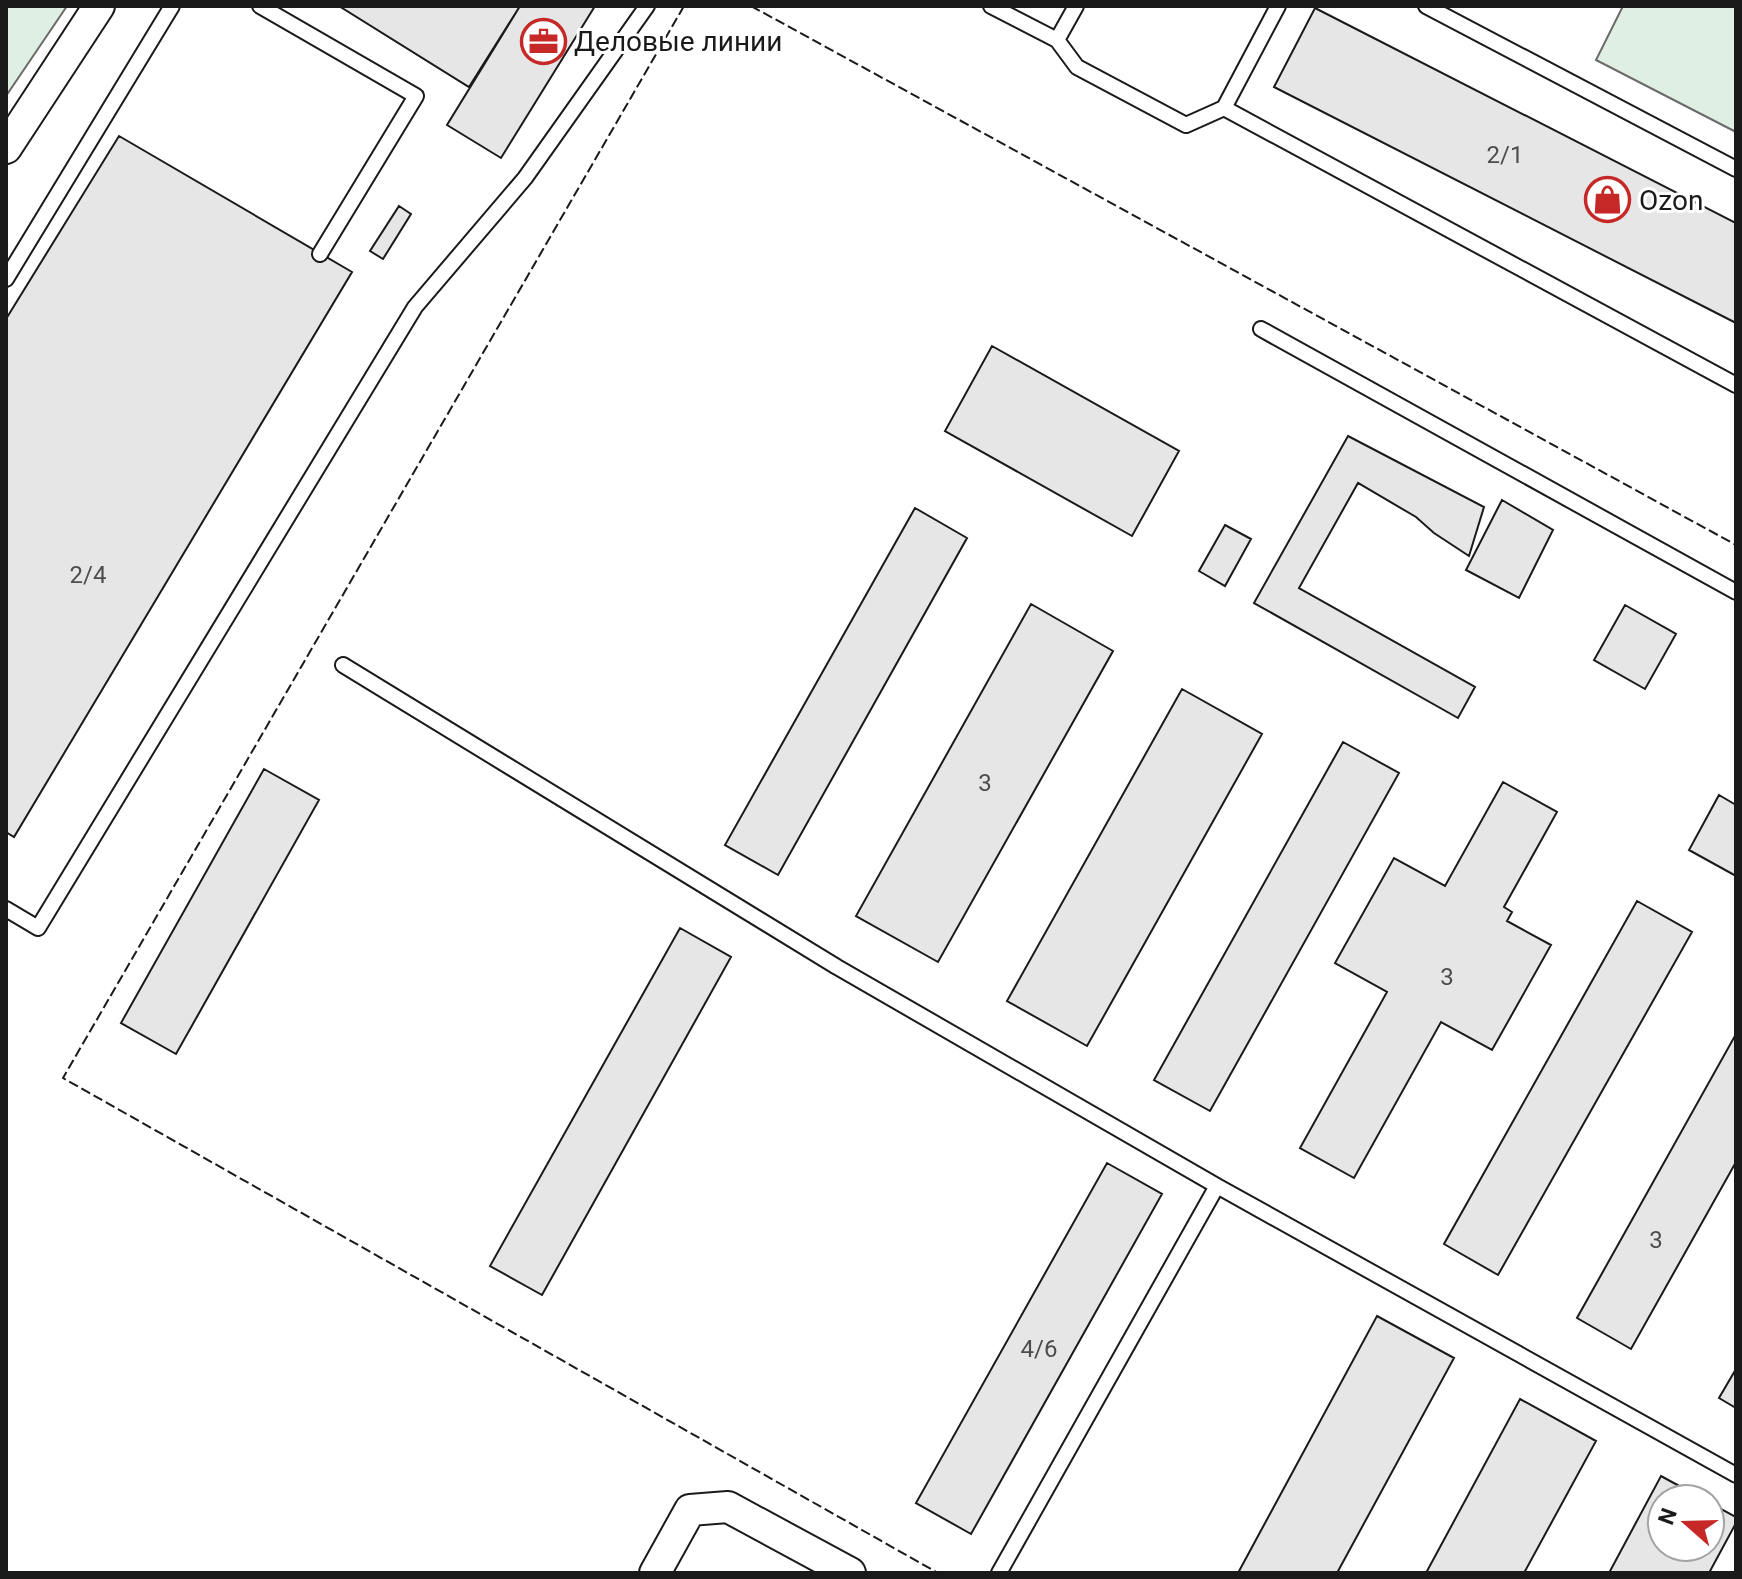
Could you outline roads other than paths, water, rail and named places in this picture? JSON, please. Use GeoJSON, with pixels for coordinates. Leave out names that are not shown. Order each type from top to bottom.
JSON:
{"type":"FeatureCollection","features":[{"type":"Feature","properties":{"kind":"street"},"geometry":{"type":"LineString","coordinates":[[6,148],[99,6]]}},
{"type":"Feature","properties":{"kind":"street"},"geometry":{"type":"LineString","coordinates":[[655,1573],[690,1510],[728,1507],[850,1573]]}},
{"type":"Feature","properties":{"kind":"lane"},"geometry":{"type":"LineString","coordinates":[[6,279],[172,6]]}},
{"type":"Feature","properties":{"kind":"lane"},"geometry":{"type":"LineString","coordinates":[[260,6],[416,96],[320,254]]}},
{"type":"Feature","properties":{"kind":"lane"},"geometry":{"type":"LineString","coordinates":[[6,909],[38,928],[415,307],[525,178],[647,6]]}},
{"type":"Feature","properties":{"kind":"lane"},"geometry":{"type":"LineString","coordinates":[[991,6],[1057,40],[1077,67],[1186,125],[1224,108],[1278,6]]}},
{"type":"Feature","properties":{"kind":"lane"},"geometry":{"type":"LineString","coordinates":[[1057,40],[1076,6]]}},
{"type":"Feature","properties":{"kind":"lane"},"geometry":{"type":"LineString","coordinates":[[1426,6],[1736,169]]}},
{"type":"Feature","properties":{"kind":"lane"},"geometry":{"type":"LineString","coordinates":[[1224,108],[1736,385]]}},
{"type":"Feature","properties":{"kind":"lane"},"geometry":{"type":"LineString","coordinates":[[1261,329],[1736,592]]}},
{"type":"Feature","properties":{"kind":"lane"},"geometry":{"type":"LineString","coordinates":[[343,665],[837,967],[1217,1186],[1736,1475]]}},
{"type":"Feature","properties":{"kind":"lane"},"geometry":{"type":"LineString","coordinates":[[999,1573],[1217,1186]]}},
{"type":"Feature","properties":{"kind":"place","name":"Деловые линии"},"geometry":{"type":"Point","coordinates":[543,41]}},
{"type":"Feature","properties":{"kind":"place","name":"Ozon"},"geometry":{"type":"Point","coordinates":[1608,200]}}]}
